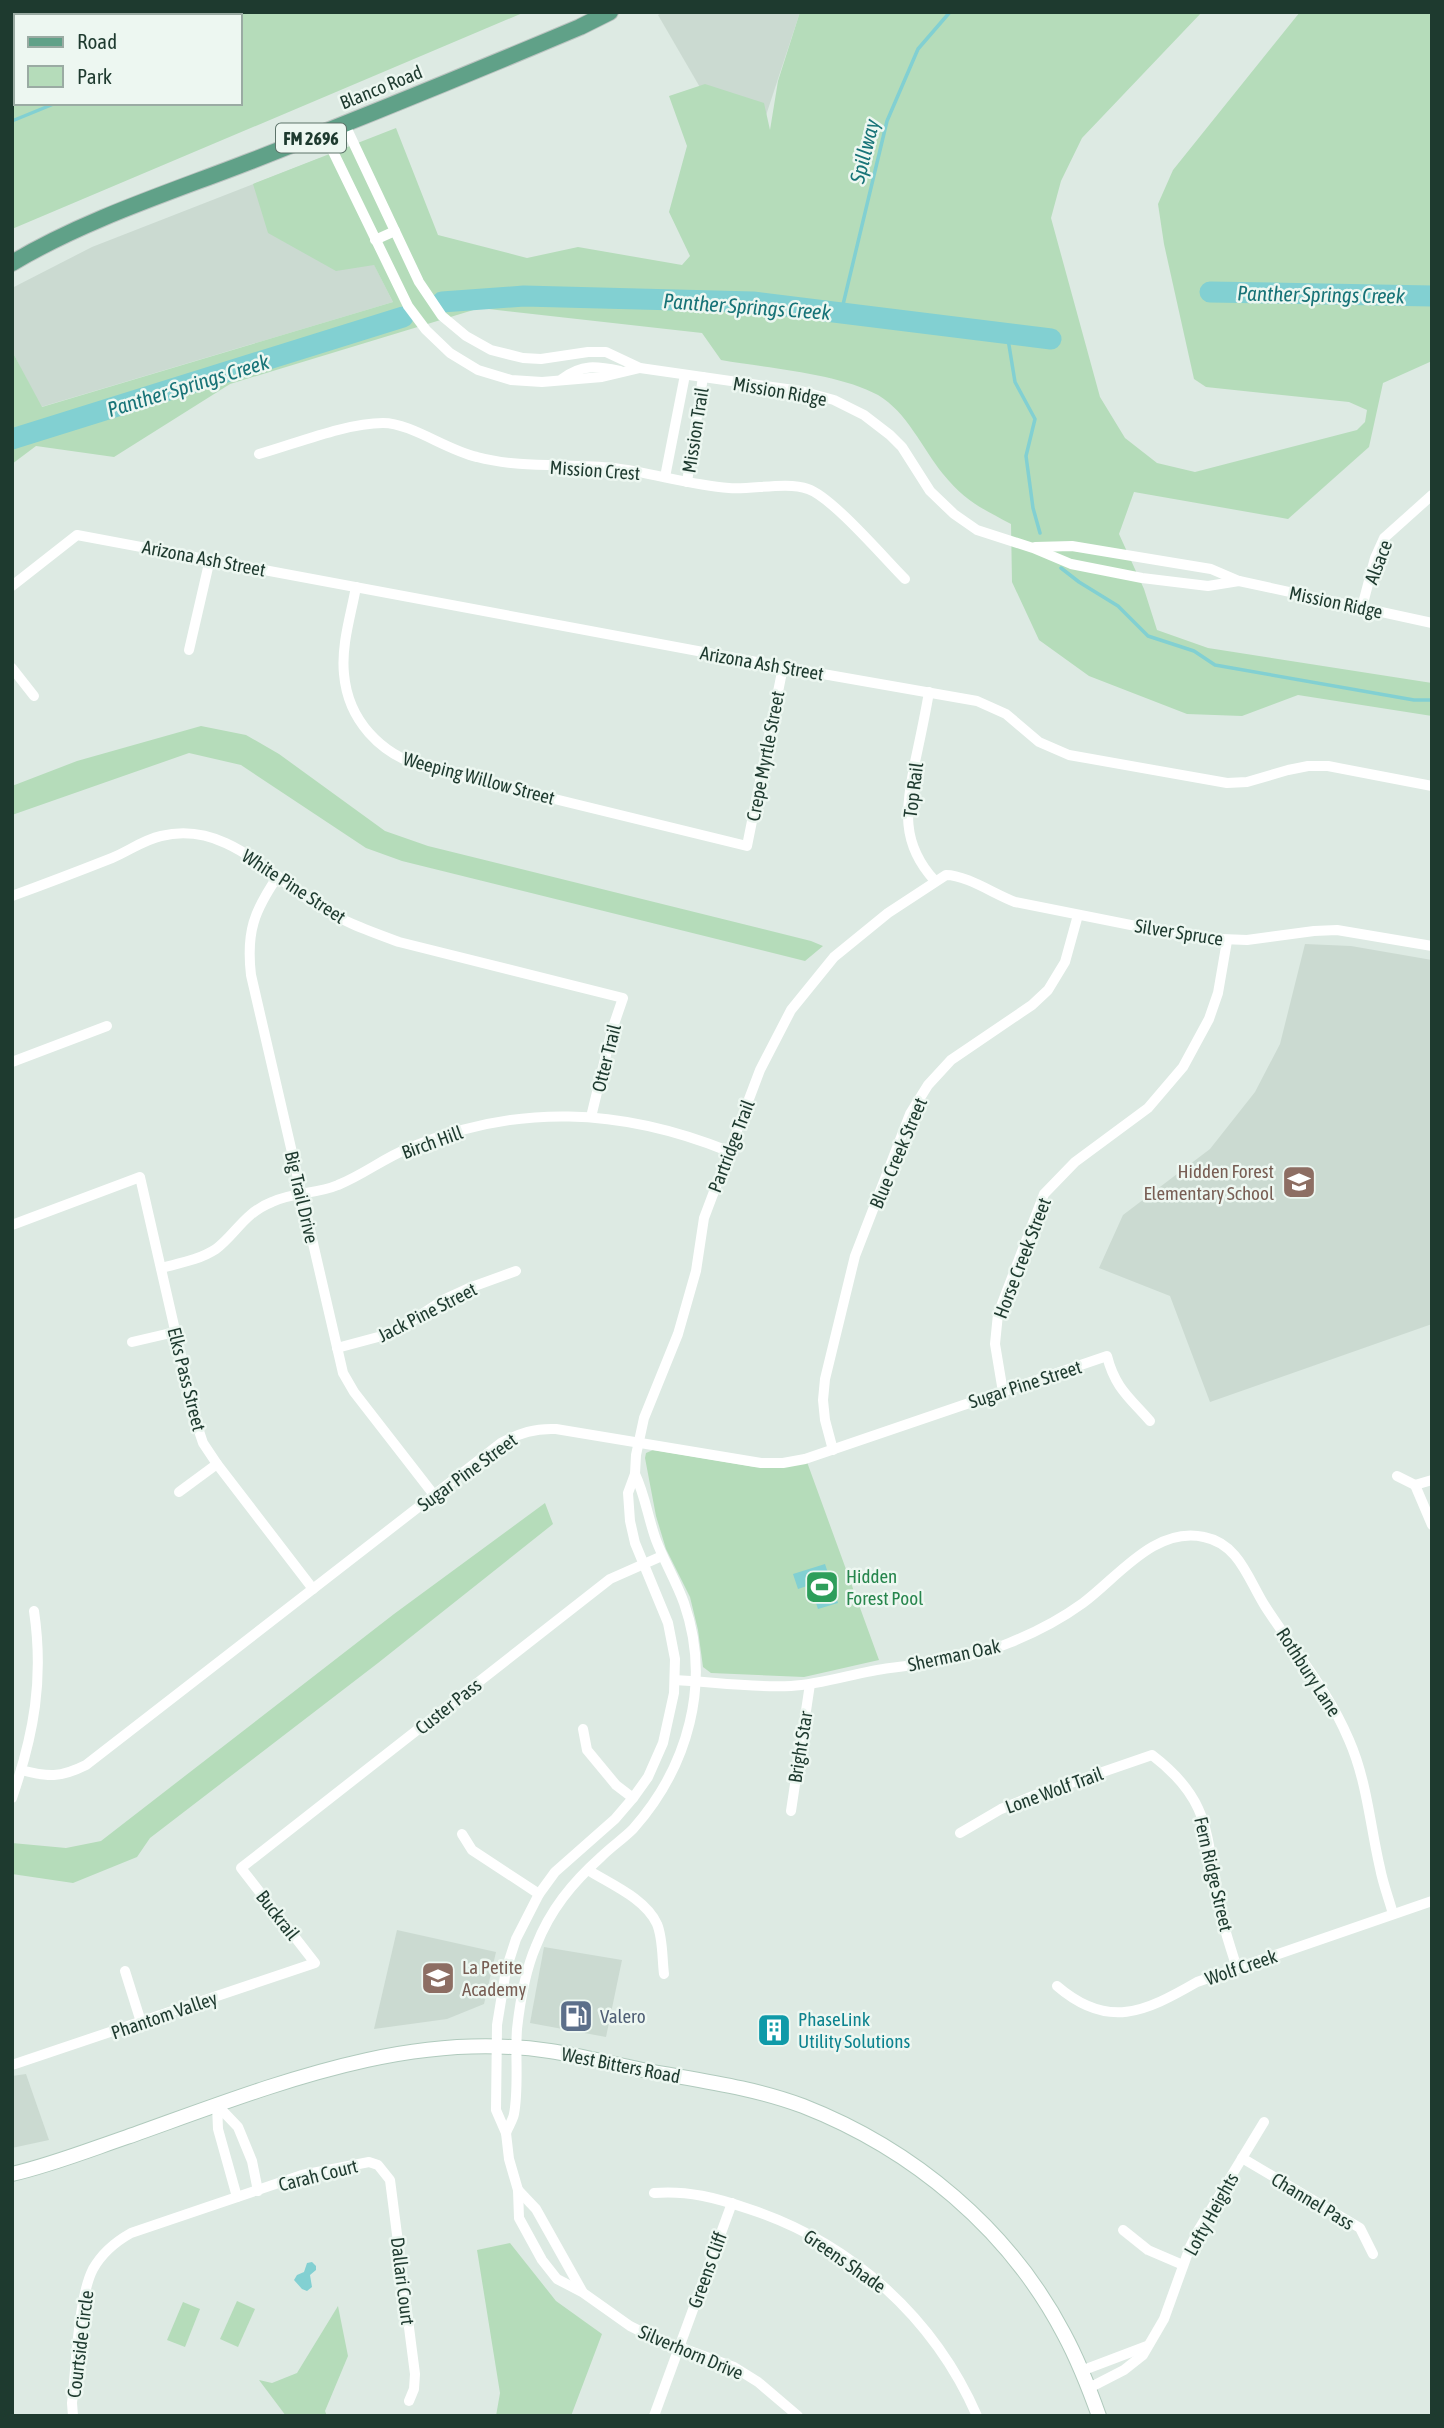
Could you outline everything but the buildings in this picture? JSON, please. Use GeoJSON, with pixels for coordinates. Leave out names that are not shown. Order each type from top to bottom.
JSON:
{"type":"FeatureCollection","features":[{"type":"Feature","properties":{"kind":"main road","name":"Blanco Road"},"geometry":{"type":"LineString","coordinates":[[12,263],[43,245],[90,225],[345,125],[610,12]]}},
{"type":"Feature","properties":{"kind":"main road","name":"West Bitters Road"},"geometry":{"type":"LineString","coordinates":[[12,2174],[60,2161],[298,2078],[369,2059],[424,2050],[516,2048],[548,2051],[750,2091],[802,2106],[892,2151],[948,2191],[1006,2248],[1039,2292],[1065,2335],[1099,2416]]}},
{"type":"Feature","properties":{"kind":"street","name":"Mission Ridge"},"geometry":{"type":"LineString","coordinates":[[345,125],[419,282],[442,316],[466,337],[491,351],[523,358],[606,352],[640,368],[801,391],[849,407],[890,435],[930,491],[976,530],[1033,548],[1071,564],[1178,583],[1208,586],[1239,582]]}},
{"type":"Feature","properties":{"kind":"street","name":"Mission Ridge"},"geometry":{"type":"LineString","coordinates":[[324,133],[408,306],[426,330],[450,353],[478,370],[511,380],[542,382],[561,379],[576,369],[600,367],[620,372],[640,368]]}},
{"type":"Feature","properties":{"kind":"street"},"geometry":{"type":"LineString","coordinates":[[375,240],[395,231]]}},
{"type":"Feature","properties":{"kind":"street"},"geometry":{"type":"LineString","coordinates":[[558,356],[561,379]]}},
{"type":"Feature","properties":{"kind":"street","name":"Mission Trail"},"geometry":{"type":"LineString","coordinates":[[665,477],[685,375]]}},
{"type":"Feature","properties":{"kind":"street","name":"Mission Trail"},"geometry":{"type":"LineString","coordinates":[[687,482],[704,377]]}},
{"type":"Feature","properties":{"kind":"street","name":"Mission Crest"},"geometry":{"type":"LineString","coordinates":[[259,454],[361,425],[385,423],[407,428],[443,446],[475,457],[531,466],[615,468],[687,482],[747,489],[789,486],[808,488],[826,499],[905,579]]}},
{"type":"Feature","properties":{"kind":"street","name":"Alsace"},"geometry":{"type":"LineString","coordinates":[[1362,607],[1375,558],[1384,538],[1432,495]]}},
{"type":"Feature","properties":{"kind":"street","name":"Arizona Ash Street"},"geometry":{"type":"LineString","coordinates":[[12,586],[77,535],[977,701],[997,709],[1040,742],[1069,755],[1227,783],[1247,782],[1308,766],[1328,766],[1432,786]]}},
{"type":"Feature","properties":{"kind":"street","name":"Mission Ridge"},"geometry":{"type":"LineString","coordinates":[[1033,548],[1072,546],[1211,569],[1239,582],[1432,623]]}},
{"type":"Feature","properties":{"kind":"street"},"geometry":{"type":"LineString","coordinates":[[1109,571],[1114,552]]}},
{"type":"Feature","properties":{"kind":"street"},"geometry":{"type":"LineString","coordinates":[[189,650],[210,559]]}},
{"type":"Feature","properties":{"kind":"street"},"geometry":{"type":"LineString","coordinates":[[1178,583],[1182,565]]}},
{"type":"Feature","properties":{"kind":"street","name":"Weeping Willow Street"},"geometry":{"type":"LineString","coordinates":[[356,587],[344,650],[348,694],[356,715],[368,733],[393,755],[424,767],[747,846]]}},
{"type":"Feature","properties":{"kind":"street","name":"Crepe Myrtle Street"},"geometry":{"type":"LineString","coordinates":[[747,846],[783,667]]}},
{"type":"Feature","properties":{"kind":"street"},"geometry":{"type":"LineString","coordinates":[[12,668],[34,696]]}},
{"type":"Feature","properties":{"kind":"street","name":"Top Rail"},"geometry":{"type":"LineString","coordinates":[[929,692],[909,797],[908,828],[914,852],[935,881]]}},
{"type":"Feature","properties":{"kind":"street","name":"White Pine Street"},"geometry":{"type":"LineString","coordinates":[[12,896],[115,857],[161,836],[205,836],[226,842],[278,876],[311,902],[339,918],[399,942],[623,998]]}},
{"type":"Feature","properties":{"kind":"street","name":"Silver Spruce"},"geometry":{"type":"LineString","coordinates":[[935,881],[946,875],[954,875],[1015,902],[1196,938],[1247,940],[1337,930],[1432,946]]}},
{"type":"Feature","properties":{"kind":"street","name":"Big Trail Drive"},"geometry":{"type":"LineString","coordinates":[[278,876],[257,909],[250,931],[248,953],[343,1373],[354,1392],[434,1495]]}},
{"type":"Feature","properties":{"kind":"street","name":"Partridge Trail"},"geometry":{"type":"LineString","coordinates":[[497,2048],[497,2025],[506,1970],[516,1938],[539,1895],[555,1872],[615,1819],[633,1798],[648,1777],[663,1742],[674,1693],[675,1659],[668,1623],[635,1543],[628,1493],[635,1474],[644,1418],[678,1334],[696,1271],[704,1218],[728,1152],[760,1070],[782,1026],[811,982],[860,934],[935,881]]}},
{"type":"Feature","properties":{"kind":"street","name":"Blue Creek Street"},"geometry":{"type":"LineString","coordinates":[[833,1450],[825,1420],[825,1379],[855,1256],[910,1114],[928,1085],[951,1060],[1031,1005],[1048,990],[1065,962],[1078,915]]}},
{"type":"Feature","properties":{"kind":"street","name":"Horse Creek Street"},"geometry":{"type":"LineString","coordinates":[[1003,1392],[995,1344],[998,1314],[1044,1195],[1066,1169],[1148,1108],[1183,1067],[1203,1031],[1218,993],[1227,941]]}},
{"type":"Feature","properties":{"kind":"street","name":"Otter Trail"},"geometry":{"type":"LineString","coordinates":[[591,1117],[612,1030],[623,998]]}},
{"type":"Feature","properties":{"kind":"street"},"geometry":{"type":"LineString","coordinates":[[12,1062],[107,1026]]}},
{"type":"Feature","properties":{"kind":"street","name":"Birch Hill"},"geometry":{"type":"LineString","coordinates":[[161,1268],[199,1259],[218,1248],[249,1215],[271,1202],[336,1186],[408,1149],[447,1134],[488,1124],[530,1118],[591,1117],[642,1123],[728,1152]]}},
{"type":"Feature","properties":{"kind":"street","name":"Elks Pass Street"},"geometry":{"type":"LineString","coordinates":[[12,1225],[140,1177],[203,1443],[313,1589]]}},
{"type":"Feature","properties":{"kind":"street","name":"Jack Pine Street"},"geometry":{"type":"LineString","coordinates":[[337,1348],[393,1333],[445,1299],[516,1271]]}},
{"type":"Feature","properties":{"kind":"street"},"geometry":{"type":"LineString","coordinates":[[132,1342],[175,1332]]}},
{"type":"Feature","properties":{"kind":"street","name":"Sugar Pine Street"},"geometry":{"type":"LineString","coordinates":[[21,1770],[44,1776],[66,1775],[86,1765],[501,1443],[520,1433],[541,1428],[556,1429],[761,1463],[783,1463],[833,1450],[1107,1356],[1118,1386],[1150,1421]]}},
{"type":"Feature","properties":{"kind":"street"},"geometry":{"type":"LineString","coordinates":[[179,1492],[217,1464]]}},
{"type":"Feature","properties":{"kind":"street","name":"Partridge Trail"},"geometry":{"type":"LineString","coordinates":[[516,2048],[524,1986],[535,1947],[556,1906],[587,1870],[628,1834],[666,1786],[676,1766],[691,1717],[696,1657],[691,1627],[655,1538],[643,1492],[635,1474]]}},
{"type":"Feature","properties":{"kind":"street"},"geometry":{"type":"LineString","coordinates":[[1397,1476],[1415,1485],[1432,1525]]}},
{"type":"Feature","properties":{"kind":"street"},"geometry":{"type":"LineString","coordinates":[[1415,1485],[1432,1480]]}},
{"type":"Feature","properties":{"kind":"street","name":"Sherman Oak"},"geometry":{"type":"LineString","coordinates":[[674,1680],[765,1686],[810,1684],[886,1668],[967,1656],[1008,1644],[1048,1625],[1082,1604],[1146,1551],[1165,1540],[1203,1536]]}},
{"type":"Feature","properties":{"kind":"street","name":"Rothbury Lane"},"geometry":{"type":"LineString","coordinates":[[1203,1536],[1231,1550],[1264,1605],[1334,1706],[1363,1781],[1380,1869],[1393,1914]]}},
{"type":"Feature","properties":{"kind":"street","name":"Custer Pass"},"geometry":{"type":"LineString","coordinates":[[241,1868],[610,1579],[662,1556]]}},
{"type":"Feature","properties":{"kind":"street"},"geometry":{"type":"LineString","coordinates":[[12,1798],[37,1705],[38,1644],[34,1611]]}},
{"type":"Feature","properties":{"kind":"street","name":"Bright Star"},"geometry":{"type":"LineString","coordinates":[[791,1811],[810,1684]]}},
{"type":"Feature","properties":{"kind":"street"},"geometry":{"type":"LineString","coordinates":[[583,1729],[587,1750],[616,1785],[633,1798]]}},
{"type":"Feature","properties":{"kind":"street","name":"Lone Wolf Trail"},"geometry":{"type":"LineString","coordinates":[[960,1833],[1022,1800],[1152,1755]]}},
{"type":"Feature","properties":{"kind":"street","name":"Fern Ridge Street"},"geometry":{"type":"LineString","coordinates":[[1152,1755],[1185,1786],[1205,1822],[1212,1849],[1218,1902],[1237,1968]]}},
{"type":"Feature","properties":{"kind":"street"},"geometry":{"type":"LineString","coordinates":[[615,1819],[628,1834]]}},
{"type":"Feature","properties":{"kind":"street"},"geometry":{"type":"LineString","coordinates":[[462,1833],[472,1850],[539,1895]]}},
{"type":"Feature","properties":{"kind":"street","name":"Buckrail"},"geometry":{"type":"LineString","coordinates":[[241,1868],[315,1963]]}},
{"type":"Feature","properties":{"kind":"street"},"geometry":{"type":"LineString","coordinates":[[587,1870],[638,1901],[648,1911],[657,1924],[664,1974]]}},
{"type":"Feature","properties":{"kind":"street","name":"Wolf Creek"},"geometry":{"type":"LineString","coordinates":[[1057,1986],[1084,2006],[1104,2012],[1127,2013],[1168,1999],[1197,1982],[1432,1900]]}},
{"type":"Feature","properties":{"kind":"street","name":"Phantom Valley"},"geometry":{"type":"LineString","coordinates":[[12,2065],[315,1963]]}},
{"type":"Feature","properties":{"kind":"street"},"geometry":{"type":"LineString","coordinates":[[125,1970],[141,2022]]}},
{"type":"Feature","properties":{"kind":"street","name":"Silverhorn Drive"},"geometry":{"type":"LineString","coordinates":[[497,2048],[496,2110],[506,2133],[509,2158],[518,2190],[519,2218],[537,2251],[557,2279],[582,2292],[630,2326],[734,2367],[758,2382],[798,2416]]}},
{"type":"Feature","properties":{"kind":"street","name":"Silverhorn Drive"},"geometry":{"type":"LineString","coordinates":[[506,2133],[514,2115],[516,2048]]}},
{"type":"Feature","properties":{"kind":"street"},"geometry":{"type":"LineString","coordinates":[[218,2105],[238,2127],[252,2161],[258,2191]]}},
{"type":"Feature","properties":{"kind":"street"},"geometry":{"type":"LineString","coordinates":[[218,2105],[218,2129],[237,2197]]}},
{"type":"Feature","properties":{"kind":"street","name":"Lofty Heights"},"geometry":{"type":"LineString","coordinates":[[1089,2388],[1143,2355],[1164,2319],[1199,2229],[1264,2122]]}},
{"type":"Feature","properties":{"kind":"street","name":"Channel Pass"},"geometry":{"type":"LineString","coordinates":[[1242,2158],[1360,2228],[1373,2254]]}},
{"type":"Feature","properties":{"kind":"street","name":"Carah Court"},"geometry":{"type":"LineString","coordinates":[[258,2191],[302,2175],[369,2162],[378,2165]]}},
{"type":"Feature","properties":{"kind":"street","name":"Dallari Court"},"geometry":{"type":"LineString","coordinates":[[378,2165],[390,2180],[407,2309],[415,2374],[414,2389],[409,2401]]}},
{"type":"Feature","properties":{"kind":"street","name":"Silverhorn Drive"},"geometry":{"type":"LineString","coordinates":[[518,2190],[536,2209],[582,2292]]}},
{"type":"Feature","properties":{"kind":"street","name":"Courtside Circle"},"geometry":{"type":"LineString","coordinates":[[73,2416],[72,2403],[85,2290],[94,2266],[104,2253],[131,2233],[258,2191]]}},
{"type":"Feature","properties":{"kind":"street","name":"Greens Shade"},"geometry":{"type":"LineString","coordinates":[[654,2193],[680,2191],[732,2203],[800,2228],[825,2243],[878,2281],[932,2337],[965,2389],[977,2416]]}},
{"type":"Feature","properties":{"kind":"street","name":"Greens Cliff"},"geometry":{"type":"LineString","coordinates":[[654,2416],[732,2203]]}},
{"type":"Feature","properties":{"kind":"street"},"geometry":{"type":"LineString","coordinates":[[1123,2230],[1148,2250],[1183,2265]]}},
{"type":"Feature","properties":{"kind":"street"},"geometry":{"type":"LineString","coordinates":[[537,2251],[554,2240]]}},
{"type":"Feature","properties":{"kind":"street"},"geometry":{"type":"LineString","coordinates":[[1081,2371],[1147,2346]]}},
{"type":"Feature","properties":{"kind":"street"},"geometry":{"type":"LineString","coordinates":[[1125,2355],[1133,2363]]}},
{"type":"Feature","properties":{"kind":"shaded area"},"geometry":{"type":"Polygon","coordinates":[[[663,12],[800,12],[748,170],[658,15],[663,12]]]}},
{"type":"Feature","properties":{"kind":"shaded area"},"geometry":{"type":"Polygon","coordinates":[[[320,158],[393,302],[41,407],[12,351],[12,288],[92,247],[320,158]]]}},
{"type":"Feature","properties":{"kind":"shaded area","name":"Hidden Forest Elementary School"},"geometry":{"type":"Polygon","coordinates":[[[1305,944],[1351,946],[1432,960],[1432,1324],[1210,1402],[1170,1296],[1099,1268],[1123,1215],[1210,1149],[1255,1092],[1280,1044],[1305,944]]]}},
{"type":"Feature","properties":{"kind":"shaded area","name":"La Petite Academy"},"geometry":{"type":"Polygon","coordinates":[[[397,1930],[496,1952],[484,2004],[447,2019],[374,2029],[397,1930]]]}},
{"type":"Feature","properties":{"kind":"shaded area"},"geometry":{"type":"Polygon","coordinates":[[[544,1947],[622,1960],[606,2037],[530,2023],[544,1947]]]}},
{"type":"Feature","properties":{"kind":"shaded area"},"geometry":{"type":"Polygon","coordinates":[[[26,2074],[49,2140],[12,2148],[12,2076],[26,2074]]]}},
{"type":"Feature","properties":{"kind":"green space"},"geometry":{"type":"Polygon","coordinates":[[[525,12],[12,229],[12,20],[14,105],[242,105],[242,14],[106,14],[525,12]]]}},
{"type":"Feature","properties":{"kind":"green space"},"geometry":{"type":"Polygon","coordinates":[[[800,12],[1202,12],[1082,138],[1061,181],[1051,218],[1100,397],[1125,438],[1157,463],[1195,472],[1357,430],[1365,422],[1367,410],[1349,402],[1206,387],[1194,379],[1164,244],[1158,204],[1173,170],[1300,12],[1432,12],[1432,361],[1383,383],[1369,447],[1288,519],[1134,492],[1119,534],[1144,589],[1157,630],[1208,648],[1432,683],[1432,716],[1298,695],[1242,716],[1187,714],[1089,676],[1039,640],[1012,582],[1011,524],[959,491],[943,474],[906,421],[888,402],[878,395],[843,381],[721,360],[702,333],[480,308],[230,384],[114,457],[36,446],[12,464],[12,351],[42,407],[393,302],[374,265],[336,271],[268,233],[253,184],[396,128],[438,235],[527,258],[578,247],[682,265],[690,256],[669,212],[687,146],[669,96],[705,84],[764,103],[770,130],[778,81],[800,12]]]}},
{"type":"Feature","properties":{"kind":"green space"},"geometry":{"type":"Polygon","coordinates":[[[201,726],[246,735],[279,754],[385,831],[428,846],[823,946],[805,961],[402,861],[366,848],[241,765],[189,753],[12,815],[12,786],[77,761],[201,726]]]}},
{"type":"Feature","properties":{"kind":"green space"},"geometry":{"type":"Polygon","coordinates":[[[653,1450],[755,1467],[807,1462],[879,1660],[804,1677],[711,1673],[703,1667],[690,1597],[666,1549],[656,1516],[645,1458],[646,1453],[653,1450]]]}},
{"type":"Feature","properties":{"kind":"green space"},"geometry":{"type":"Polygon","coordinates":[[[545,1503],[553,1524],[150,1838],[137,1857],[73,1883],[12,1874],[12,1843],[66,1848],[101,1841],[394,1614],[545,1503]]]}},
{"type":"Feature","properties":{"kind":"green space"},"geometry":{"type":"Polygon","coordinates":[[[510,2243],[556,2301],[602,2334],[571,2416],[496,2416],[500,2393],[477,2250],[510,2243]]]}},
{"type":"Feature","properties":{"kind":"green space"},"geometry":{"type":"Polygon","coordinates":[[[237,2301],[255,2309],[238,2347],[220,2339],[237,2301]]]}},
{"type":"Feature","properties":{"kind":"green space"},"geometry":{"type":"Polygon","coordinates":[[[183,2302],[200,2309],[185,2347],[167,2340],[183,2302]]]}},
{"type":"Feature","properties":{"kind":"green space"},"geometry":{"type":"Polygon","coordinates":[[[338,2306],[348,2356],[325,2411],[327,2416],[286,2416],[259,2380],[272,2383],[297,2373],[338,2306]]]}},
{"type":"Feature","properties":{"kind":"water","name":"Hidden Forest Pool"},"geometry":{"type":"Polygon","coordinates":[[[825,1564],[838,1603],[818,1609],[810,1585],[798,1589],[793,1574],[825,1564]]]}},
{"type":"Feature","properties":{"kind":"water"},"geometry":{"type":"Polygon","coordinates":[[[312,2262],[316,2270],[310,2275],[312,2287],[307,2291],[294,2280],[304,2272],[307,2263],[312,2262]]]}},
{"type":"Feature","properties":{"kind":"waterway","name":"Spillway"},"geometry":{"type":"LineString","coordinates":[[841,313],[887,121],[918,49],[950,12]]}},
{"type":"Feature","properties":{"kind":"waterway"},"geometry":{"type":"LineString","coordinates":[[12,121],[51,105]]}},
{"type":"Feature","properties":{"kind":"waterway","name":"Panther Springs Creek"},"geometry":{"type":"LineString","coordinates":[[1210,292],[1432,296]]}},
{"type":"Feature","properties":{"kind":"waterway","name":"Panther Springs Creek"},"geometry":{"type":"LineString","coordinates":[[442,302],[524,296],[753,302],[1051,339]]}},
{"type":"Feature","properties":{"kind":"waterway","name":"Panther Springs Creek"},"geometry":{"type":"LineString","coordinates":[[12,439],[403,317]]}},
{"type":"Feature","properties":{"kind":"waterway"},"geometry":{"type":"LineString","coordinates":[[1007,333],[1015,382],[1035,419],[1026,456],[1033,508],[1040,533]]}},
{"type":"Feature","properties":{"kind":"waterway"},"geometry":{"type":"LineString","coordinates":[[1061,568],[1118,606],[1148,636],[1194,651],[1215,665],[1414,700],[1432,700]]}},
{"type":"Feature","properties":{"kind":"place","name":"Hidden Forest Elementary School"},"geometry":{"type":"Point","coordinates":[1299,1182]}},
{"type":"Feature","properties":{"kind":"place","name":"Hidden Forest Pool"},"geometry":{"type":"Point","coordinates":[822,1587]}},
{"type":"Feature","properties":{"kind":"place","name":"La Petite Academy"},"geometry":{"type":"Point","coordinates":[438,1978]}},
{"type":"Feature","properties":{"kind":"place","name":"Valero"},"geometry":{"type":"Point","coordinates":[576,2016]}},
{"type":"Feature","properties":{"kind":"place","name":"PhaseLink Utility Solutions"},"geometry":{"type":"Point","coordinates":[774,2030]}}]}
